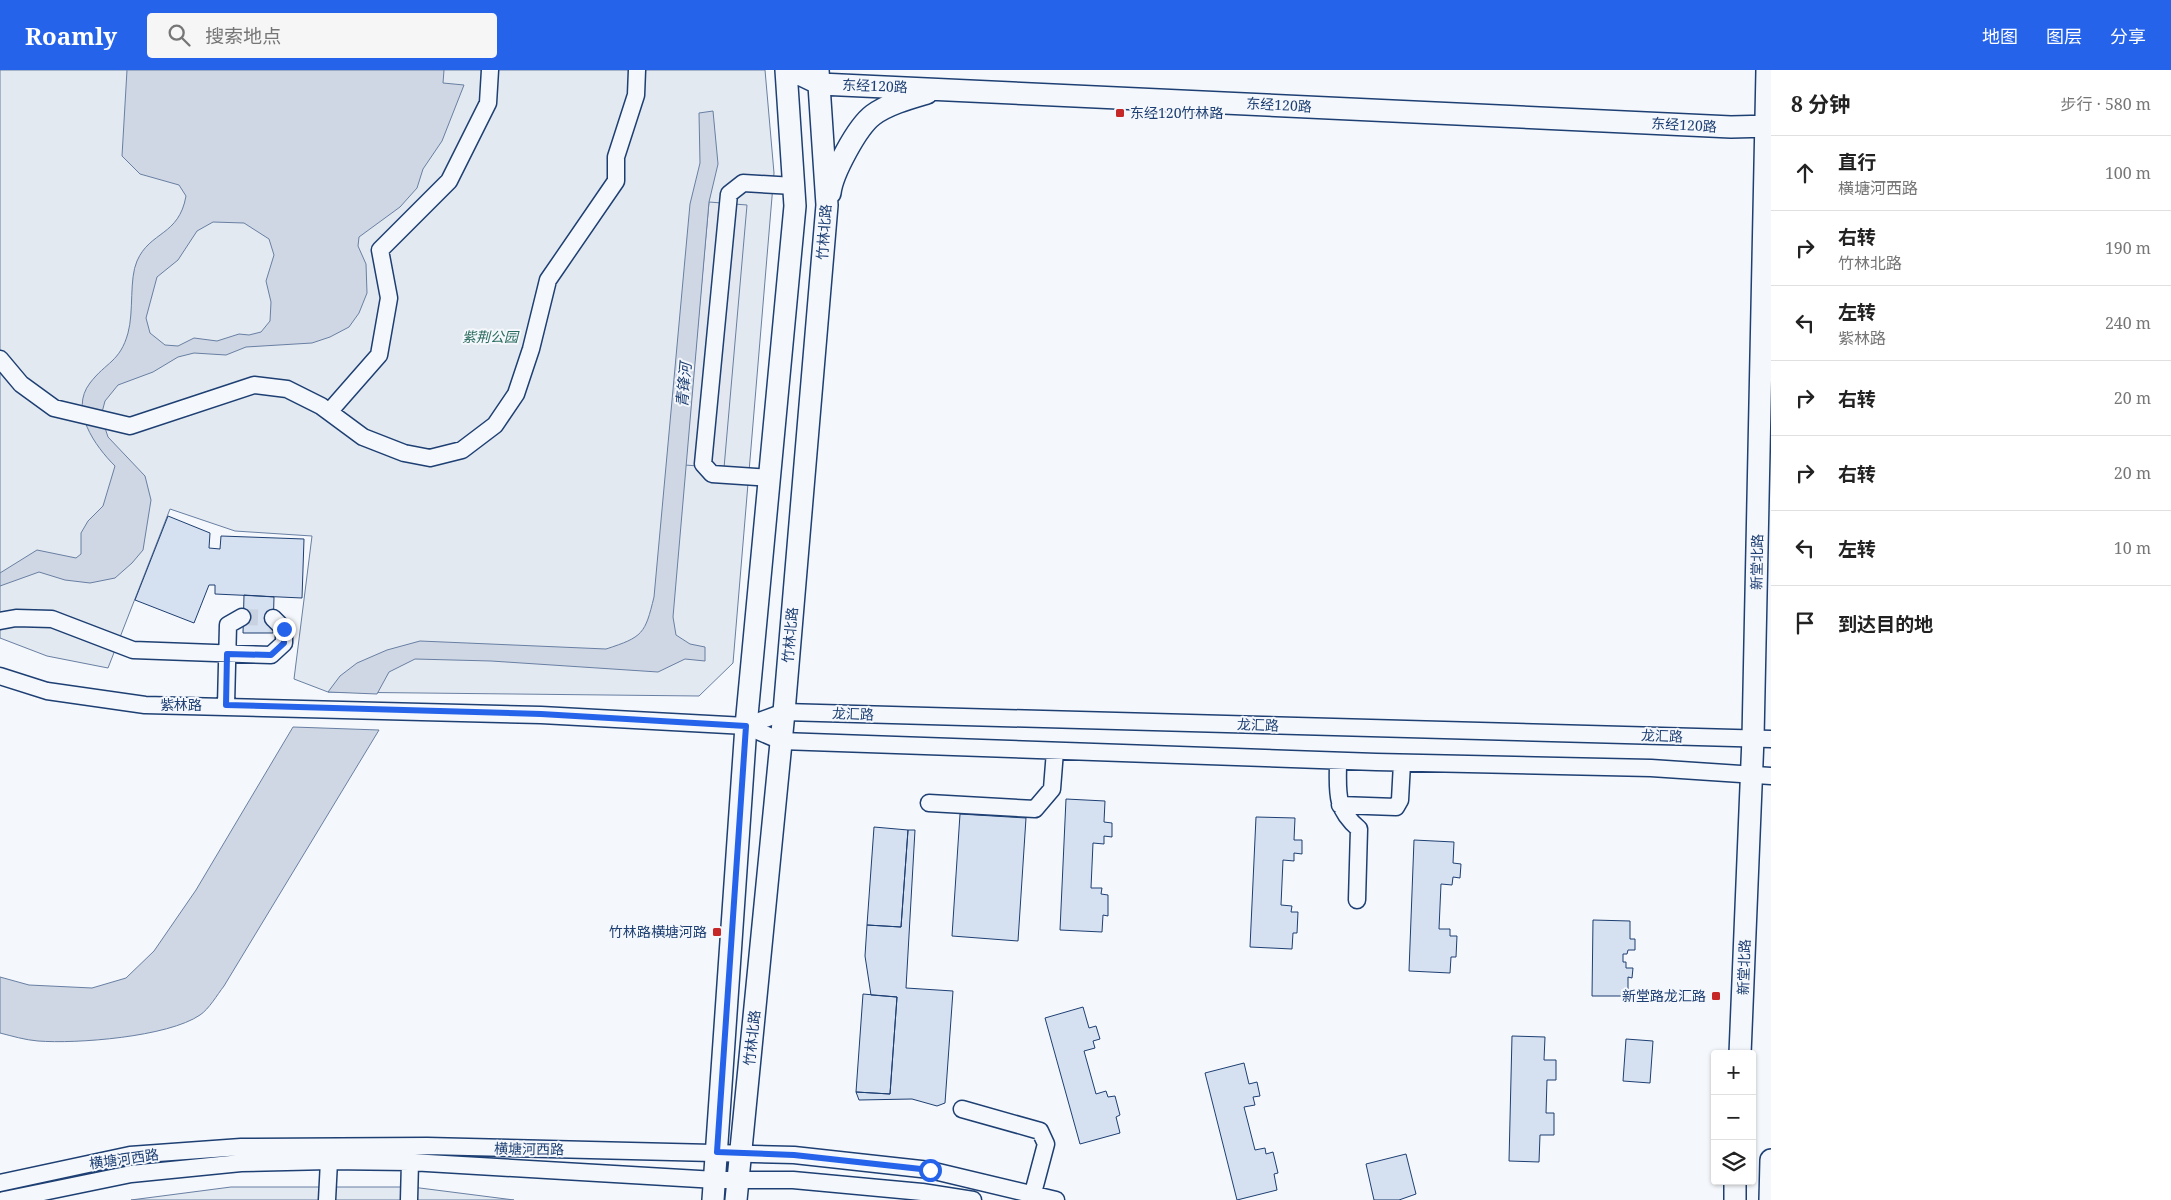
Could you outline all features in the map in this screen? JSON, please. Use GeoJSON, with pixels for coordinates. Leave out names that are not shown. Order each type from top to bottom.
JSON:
{"type":"FeatureCollection","features":[{"type":"Feature","properties":{"kind":"main road","name":"竹林北路"},"geometry":{"type":"LineString","coordinates":[[715,1190],[746,726],[795,206],[786,70]]}},
{"type":"Feature","properties":{"kind":"main road","name":"东经120路"},"geometry":{"type":"LineString","coordinates":[[791,70],[819,77],[940,89],[1711,126],[1768,126]]}},
{"type":"Feature","properties":{"kind":"main road"},"geometry":{"type":"LineString","coordinates":[[1762,70],[1769,70]]}},
{"type":"Feature","properties":{"kind":"main road","name":"新堂北路"},"geometry":{"type":"LineString","coordinates":[[1740,1050],[1761,776],[1769,70]]}},
{"type":"Feature","properties":{"kind":"main road","name":"竹林北路"},"geometry":{"type":"LineString","coordinates":[[737,1190],[784,712],[827,206],[819,77]]}},
{"type":"Feature","properties":{"kind":"main road"},"geometry":{"type":"LineString","coordinates":[[820,280],[831,185],[848,148],[872,115],[907,98],[940,89]]}},
{"type":"Feature","properties":{"kind":"main road"},"geometry":{"type":"LineString","coordinates":[[1770,1200],[1771,1160]]}},
{"type":"Feature","properties":{"kind":"main road"},"geometry":{"type":"LineString","coordinates":[[1735,1185],[1735,1200]]}},
{"type":"Feature","properties":{"kind":"street"},"geometry":{"type":"LineString","coordinates":[[329,412],[379,355],[390,298],[380,250],[450,181],[488,103],[490,70]]}},
{"type":"Feature","properties":{"kind":"street"},"geometry":{"type":"LineString","coordinates":[[0,359],[21,384],[54,408],[130,426],[254,385],[287,389],[329,412],[363,437],[404,453],[430,458],[462,450],[495,425],[516,394],[531,349],[548,280],[616,181],[616,157],[636,95],[637,70]]}},
{"type":"Feature","properties":{"kind":"street"},"geometry":{"type":"LineString","coordinates":[[770,478],[712,474],[703,464],[730,194],[743,183],[794,186]]}},
{"type":"Feature","properties":{"kind":"street"},"geometry":{"type":"LineString","coordinates":[[226,705],[228,625],[242,616]]}},
{"type":"Feature","properties":{"kind":"street"},"geometry":{"type":"LineString","coordinates":[[0,621],[16,618],[52,619],[132,650],[271,655],[284,643],[284,629],[273,618]]}},
{"type":"Feature","properties":{"kind":"street","name":"紫林路"},"geometry":{"type":"LineString","coordinates":[[0,676],[47,691],[145,705],[226,705],[541,714],[746,726],[781,741]]}},
{"type":"Feature","properties":{"kind":"street","name":"龙汇路"},"geometry":{"type":"LineString","coordinates":[[746,726],[784,712],[1762,738]]}},
{"type":"Feature","properties":{"kind":"street"},"geometry":{"type":"LineString","coordinates":[[781,741],[1402,763],[1651,768],[1761,776]]}},
{"type":"Feature","properties":{"kind":"street"},"geometry":{"type":"LineString","coordinates":[[929,803],[1035,809],[1052,789],[1055,751]]}},
{"type":"Feature","properties":{"kind":"street"},"geometry":{"type":"LineString","coordinates":[[1338,761],[1337,798],[1345,818],[1359,829],[1357,900]]}},
{"type":"Feature","properties":{"kind":"street"},"geometry":{"type":"LineString","coordinates":[[1340,805],[1396,807],[1400,800],[1402,763]]}},
{"type":"Feature","properties":{"kind":"street"},"geometry":{"type":"LineString","coordinates":[[962,1110],[1040,1131],[1046,1144],[1033,1193]]}},
{"type":"Feature","properties":{"kind":"street","name":"横塘河西路"},"geometry":{"type":"LineString","coordinates":[[0,1183],[130,1155],[241,1147],[427,1146],[740,1152],[794,1155],[930,1170],[1056,1200]]}},
{"type":"Feature","properties":{"kind":"street"},"geometry":{"type":"LineString","coordinates":[[327,1200],[329,1162]]}},
{"type":"Feature","properties":{"kind":"street"},"geometry":{"type":"LineString","coordinates":[[409,1200],[410,1162]]}},
{"type":"Feature","properties":{"kind":"street","name":"横塘河西路"},"geometry":{"type":"LineString","coordinates":[[4,1200],[131,1174],[241,1163],[410,1162],[715,1190],[737,1190],[793,1180],[922,1192],[973,1200]]}},
{"type":"Feature","properties":{"kind":"green space","name":"紫荆公园"},"geometry":{"type":"Polygon","coordinates":[[[0,70],[765,70],[774,173],[733,663],[699,696],[328,692],[294,679],[312,536],[235,531],[170,509],[108,668],[47,656],[0,638],[0,70]]]}},
{"type":"Feature","properties":{"kind":"green space"},"geometry":{"type":"Polygon","coordinates":[[[231,1187],[412,1187],[514,1200],[131,1200],[231,1187]]]}},
{"type":"Feature","properties":{"kind":"shaded area"},"geometry":{"type":"Polygon","coordinates":[[[709,202],[747,205],[724,468],[685,465],[709,202]]]}},
{"type":"Feature","properties":{"kind":"water"},"geometry":{"type":"Polygon","coordinates":[[[127,70],[444,70],[443,83],[464,85],[442,141],[423,169],[417,188],[400,207],[359,237],[358,246],[366,264],[367,293],[359,313],[349,327],[330,337],[312,343],[246,347],[226,355],[194,353],[178,357],[153,372],[118,385],[105,401],[101,416],[108,437],[145,476],[151,500],[143,550],[132,563],[115,578],[90,583],[65,580],[39,572],[0,586],[0,573],[37,550],[76,558],[81,554],[81,533],[88,521],[103,506],[115,466],[107,458],[87,427],[82,405],[84,393],[96,376],[117,356],[125,343],[130,324],[133,277],[137,261],[149,244],[177,219],[186,196],[179,185],[140,174],[122,156],[127,70]],[[213,222],[197,231],[178,260],[157,277],[146,318],[150,333],[165,345],[178,346],[194,338],[217,341],[239,334],[249,335],[261,332],[270,321],[271,302],[266,281],[274,255],[269,239],[244,223],[213,222]]]}},
{"type":"Feature","properties":{"kind":"water","name":"青锋河"},"geometry":{"type":"Polygon","coordinates":[[[713,111],[718,164],[709,202],[673,617],[676,635],[690,644],[705,647],[705,661],[685,659],[658,672],[491,661],[415,659],[389,672],[377,694],[328,692],[340,676],[357,663],[387,650],[420,641],[606,649],[628,641],[645,627],[654,597],[690,204],[700,163],[699,113],[713,111]]]}},
{"type":"Feature","properties":{"kind":"water"},"geometry":{"type":"Polygon","coordinates":[[[293,727],[379,730],[224,986],[207,1009],[185,1023],[167,1029],[98,1040],[38,1041],[0,1033],[0,977],[29,985],[92,988],[126,978],[154,951],[196,890],[293,727]]]}},
{"type":"Feature","properties":{"kind":"building"},"geometry":{"type":"Polygon","coordinates":[[[168,516],[210,533],[209,548],[220,549],[221,536],[304,539],[302,598],[215,594],[215,585],[209,585],[194,623],[135,600],[168,516]]]}},
{"type":"Feature","properties":{"kind":"building"},"geometry":{"type":"Polygon","coordinates":[[[244,595],[274,597],[273,633],[243,633],[244,595]]]}},
{"type":"Feature","properties":{"kind":"building"},"geometry":{"type":"Polygon","coordinates":[[[1066,799],[1105,801],[1104,822],[1112,823],[1112,837],[1104,836],[1104,844],[1093,843],[1091,888],[1102,888],[1101,894],[1108,895],[1108,916],[1103,915],[1102,932],[1060,930],[1066,799]]]}},
{"type":"Feature","properties":{"kind":"building"},"geometry":{"type":"Polygon","coordinates":[[[960,814],[1026,818],[1018,941],[952,936],[960,814]]]}},
{"type":"Feature","properties":{"kind":"building"},"geometry":{"type":"Polygon","coordinates":[[[1256,817],[1295,818],[1294,840],[1302,840],[1302,854],[1294,853],[1294,861],[1283,860],[1281,905],[1292,906],[1291,912],[1298,912],[1297,933],[1293,933],[1292,949],[1250,947],[1256,817]]]}},
{"type":"Feature","properties":{"kind":"building"},"geometry":{"type":"Polygon","coordinates":[[[874,827],[908,830],[901,927],[867,925],[874,827]]]}},
{"type":"Feature","properties":{"kind":"building"},"geometry":{"type":"Polygon","coordinates":[[[908,830],[915,830],[906,988],[953,991],[945,1103],[937,1106],[912,1099],[859,1100],[856,1092],[890,1094],[897,997],[871,995],[865,956],[867,925],[901,927],[908,830]]]}},
{"type":"Feature","properties":{"kind":"building"},"geometry":{"type":"Polygon","coordinates":[[[1414,840],[1454,842],[1453,863],[1461,864],[1460,878],[1453,877],[1452,885],[1441,884],[1439,929],[1450,929],[1450,936],[1457,936],[1456,957],[1451,957],[1450,973],[1409,971],[1414,840]]]}},
{"type":"Feature","properties":{"kind":"building"},"geometry":{"type":"Polygon","coordinates":[[[1593,920],[1630,921],[1630,939],[1635,939],[1635,950],[1628,950],[1627,954],[1623,954],[1623,962],[1626,962],[1626,968],[1633,968],[1632,978],[1628,977],[1628,996],[1592,996],[1593,920]]]}},
{"type":"Feature","properties":{"kind":"building"},"geometry":{"type":"Polygon","coordinates":[[[863,994],[897,997],[890,1094],[856,1092],[863,994]]]}},
{"type":"Feature","properties":{"kind":"building"},"geometry":{"type":"Polygon","coordinates":[[[1083,1007],[1089,1028],[1096,1026],[1100,1039],[1093,1041],[1095,1048],[1084,1051],[1096,1094],[1106,1091],[1108,1097],[1115,1096],[1120,1115],[1116,1117],[1120,1133],[1080,1144],[1045,1018],[1083,1007]]]}},
{"type":"Feature","properties":{"kind":"building"},"geometry":{"type":"Polygon","coordinates":[[[1512,1036],[1545,1037],[1544,1060],[1556,1060],[1556,1080],[1547,1080],[1546,1113],[1554,1113],[1554,1135],[1540,1135],[1539,1162],[1509,1161],[1512,1036]]]}},
{"type":"Feature","properties":{"kind":"building"},"geometry":{"type":"Polygon","coordinates":[[[1626,1039],[1653,1041],[1650,1083],[1623,1081],[1626,1039]]]}},
{"type":"Feature","properties":{"kind":"building"},"geometry":{"type":"Polygon","coordinates":[[[1244,1063],[1249,1084],[1257,1082],[1260,1096],[1253,1097],[1255,1105],[1244,1107],[1255,1150],[1265,1148],[1266,1154],[1273,1152],[1278,1173],[1274,1174],[1277,1190],[1237,1200],[1205,1073],[1244,1063]]]}},
{"type":"Feature","properties":{"kind":"building"},"geometry":{"type":"Polygon","coordinates":[[[1406,1154],[1416,1194],[1399,1200],[1374,1200],[1366,1164],[1406,1154]]]}},
{"type":"Feature","properties":{"kind":"tunnel"},"geometry":{"type":"LineString","coordinates":[[242,617],[273,618]]}},
{"type":"Feature","properties":{"kind":"place","name":"东经120竹林路"},"geometry":{"type":"Point","coordinates":[1120,113]}},
{"type":"Feature","properties":{"kind":"place","name":"竹林路横塘河路"},"geometry":{"type":"Point","coordinates":[717,932]}},
{"type":"Feature","properties":{"kind":"place","name":"新堂路龙汇路"},"geometry":{"type":"Point","coordinates":[1716,996]}},
{"type":"Feature","properties":{"kind":"route"},"geometry":{"type":"LineString","coordinates":[[284,629],[284,643],[271,655],[227,654],[226,705],[541,714],[746,726],[717,1152],[794,1155],[930,1170]]}}]}
